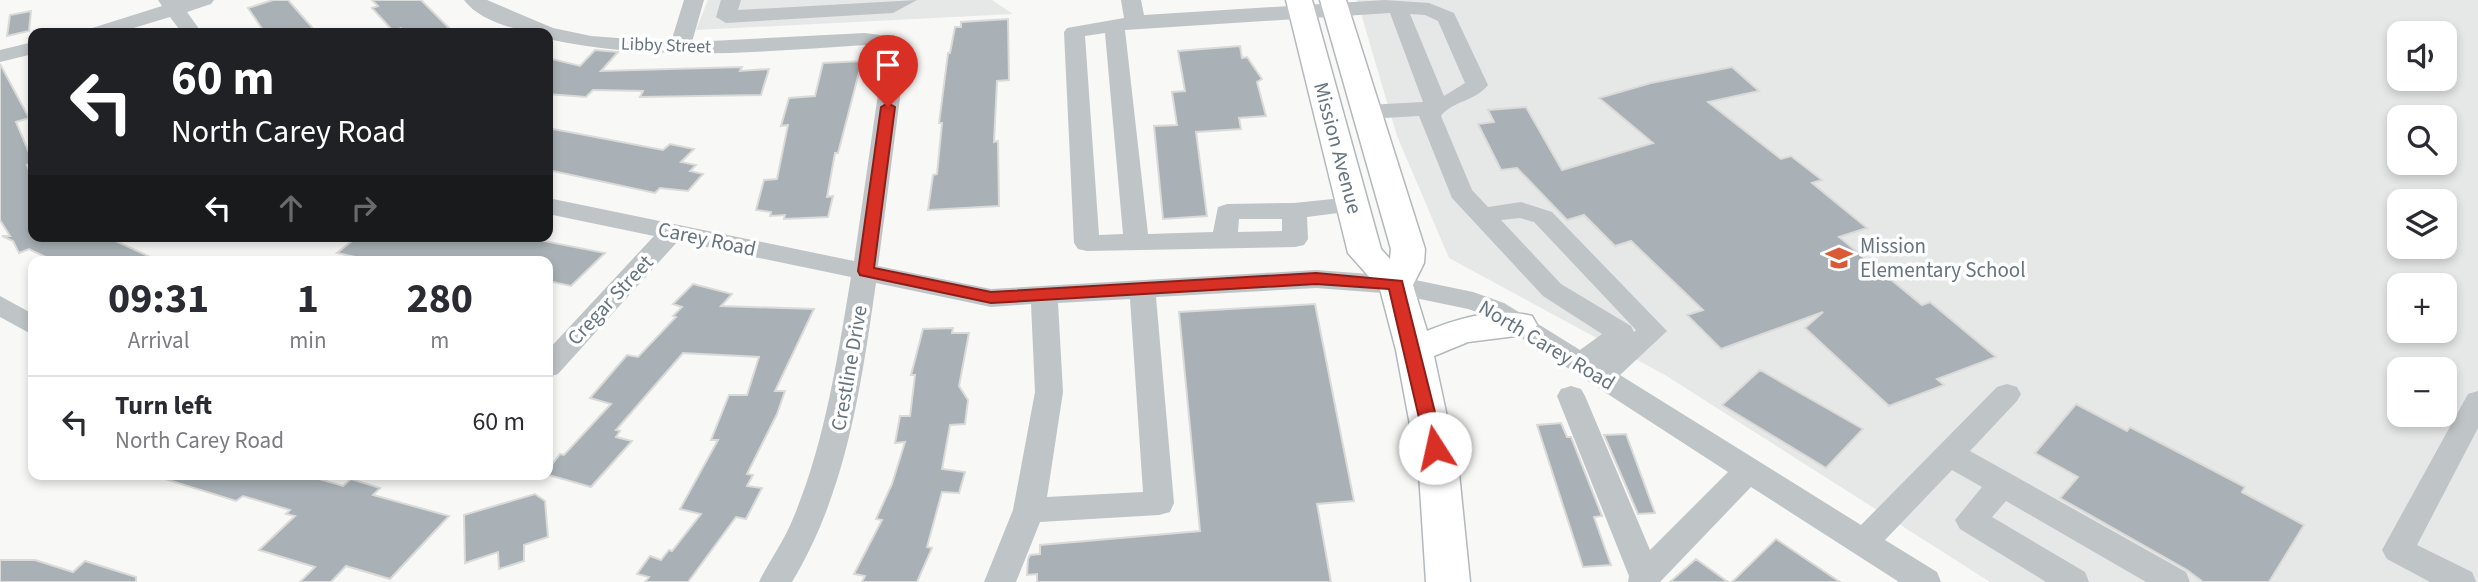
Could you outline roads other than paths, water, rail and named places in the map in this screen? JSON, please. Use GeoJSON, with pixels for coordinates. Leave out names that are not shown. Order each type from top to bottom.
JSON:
{"type":"FeatureCollection","features":[{"type":"Feature","properties":{"kind":"main road","name":"Mission Avenue"},"geometry":{"type":"LineString","coordinates":[[1334,6],[1408,249],[1407,263],[1396,285]]}},
{"type":"Feature","properties":{"kind":"main road","name":"Mission Avenue"},"geometry":{"type":"LineString","coordinates":[[1301,7],[1365,253],[1396,285],[1414,350],[1439,473],[1448,582]]}},
{"type":"Feature","properties":{"kind":"main road"},"geometry":{"type":"LineString","coordinates":[[1414,350],[1463,330],[1519,325]]}},
{"type":"Feature","properties":{"kind":"street"},"geometry":{"type":"LineString","coordinates":[[110,28],[173,5],[204,0]]}},
{"type":"Feature","properties":{"kind":"street","name":"Libby Street"},"geometry":{"type":"LineString","coordinates":[[474,0],[535,28]]}},
{"type":"Feature","properties":{"kind":"street"},"geometry":{"type":"LineString","coordinates":[[680,48],[694,0]]}},
{"type":"Feature","properties":{"kind":"street"},"geometry":{"type":"LineString","coordinates":[[731,0],[726,17],[892,6],[907,0]]}},
{"type":"Feature","properties":{"kind":"street"},"geometry":{"type":"LineString","coordinates":[[1029,510],[1159,503],[1149,288],[1124,24],[1131,0]]}},
{"type":"Feature","properties":{"kind":"street"},"geometry":{"type":"LineString","coordinates":[[1396,4],[1436,108]]}},
{"type":"Feature","properties":{"kind":"street"},"geometry":{"type":"LineString","coordinates":[[1352,205],[1294,211],[1295,239],[1087,243],[1074,32],[1124,24],[1301,7],[1396,4],[1429,9],[1447,17],[1477,85],[1462,98],[1436,108],[1367,112]]}},
{"type":"Feature","properties":{"kind":"street"},"geometry":{"type":"LineString","coordinates":[[173,5],[189,28]]}},
{"type":"Feature","properties":{"kind":"street","name":"Libby Street"},"geometry":{"type":"LineString","coordinates":[[553,34],[601,42],[680,48],[866,39]]}},
{"type":"Feature","properties":{"kind":"street","name":"Crestline Drive"},"geometry":{"type":"LineString","coordinates":[[775,582],[794,555],[837,437],[866,271],[895,52],[888,41],[866,39]]}},
{"type":"Feature","properties":{"kind":"street"},"geometry":{"type":"LineString","coordinates":[[0,56],[28,49]]}},
{"type":"Feature","properties":{"kind":"street"},"geometry":{"type":"LineString","coordinates":[[1436,108],[1430,115],[1461,193],[1552,290],[1621,333]]}},
{"type":"Feature","properties":{"kind":"street","name":"Carey Road"},"geometry":{"type":"LineString","coordinates":[[553,207],[866,271]]}},
{"type":"Feature","properties":{"kind":"street"},"geometry":{"type":"LineString","coordinates":[[1482,215],[1521,210],[1543,216],[1653,331],[1591,370]]}},
{"type":"Feature","properties":{"kind":"street","name":"Cregar Street"},"geometry":{"type":"LineString","coordinates":[[553,362],[672,232]]}},
{"type":"Feature","properties":{"kind":"street","name":"North Carey Road"},"geometry":{"type":"LineString","coordinates":[[866,271],[991,298],[1316,279],[1396,285],[1473,301],[1519,325],[1925,582]]}},
{"type":"Feature","properties":{"kind":"street"},"geometry":{"type":"LineString","coordinates":[[1000,582],[1029,510],[1049,392],[1044,295]]}},
{"type":"Feature","properties":{"kind":"street"},"geometry":{"type":"LineString","coordinates":[[0,305],[28,323]]}},
{"type":"Feature","properties":{"kind":"street"},"geometry":{"type":"LineString","coordinates":[[1591,370],[1621,333],[1646,323]]}},
{"type":"Feature","properties":{"kind":"street"},"geometry":{"type":"LineString","coordinates":[[1863,543],[2007,394]]}},
{"type":"Feature","properties":{"kind":"street"},"geometry":{"type":"LineString","coordinates":[[1571,396],[1648,580],[1748,470]]}},
{"type":"Feature","properties":{"kind":"street"},"geometry":{"type":"LineString","coordinates":[[2460,582],[2398,550],[2478,401]]}},
{"type":"Feature","properties":{"kind":"street"},"geometry":{"type":"LineString","coordinates":[[1950,454],[2174,582]]}},
{"type":"Feature","properties":{"kind":"street"},"geometry":{"type":"LineString","coordinates":[[2003,484],[1971,520],[2073,582]]}},
{"type":"Feature","properties":{"kind":"place","name":"Mission Elementary School"},"geometry":{"type":"Point","coordinates":[1839,258]}}]}
